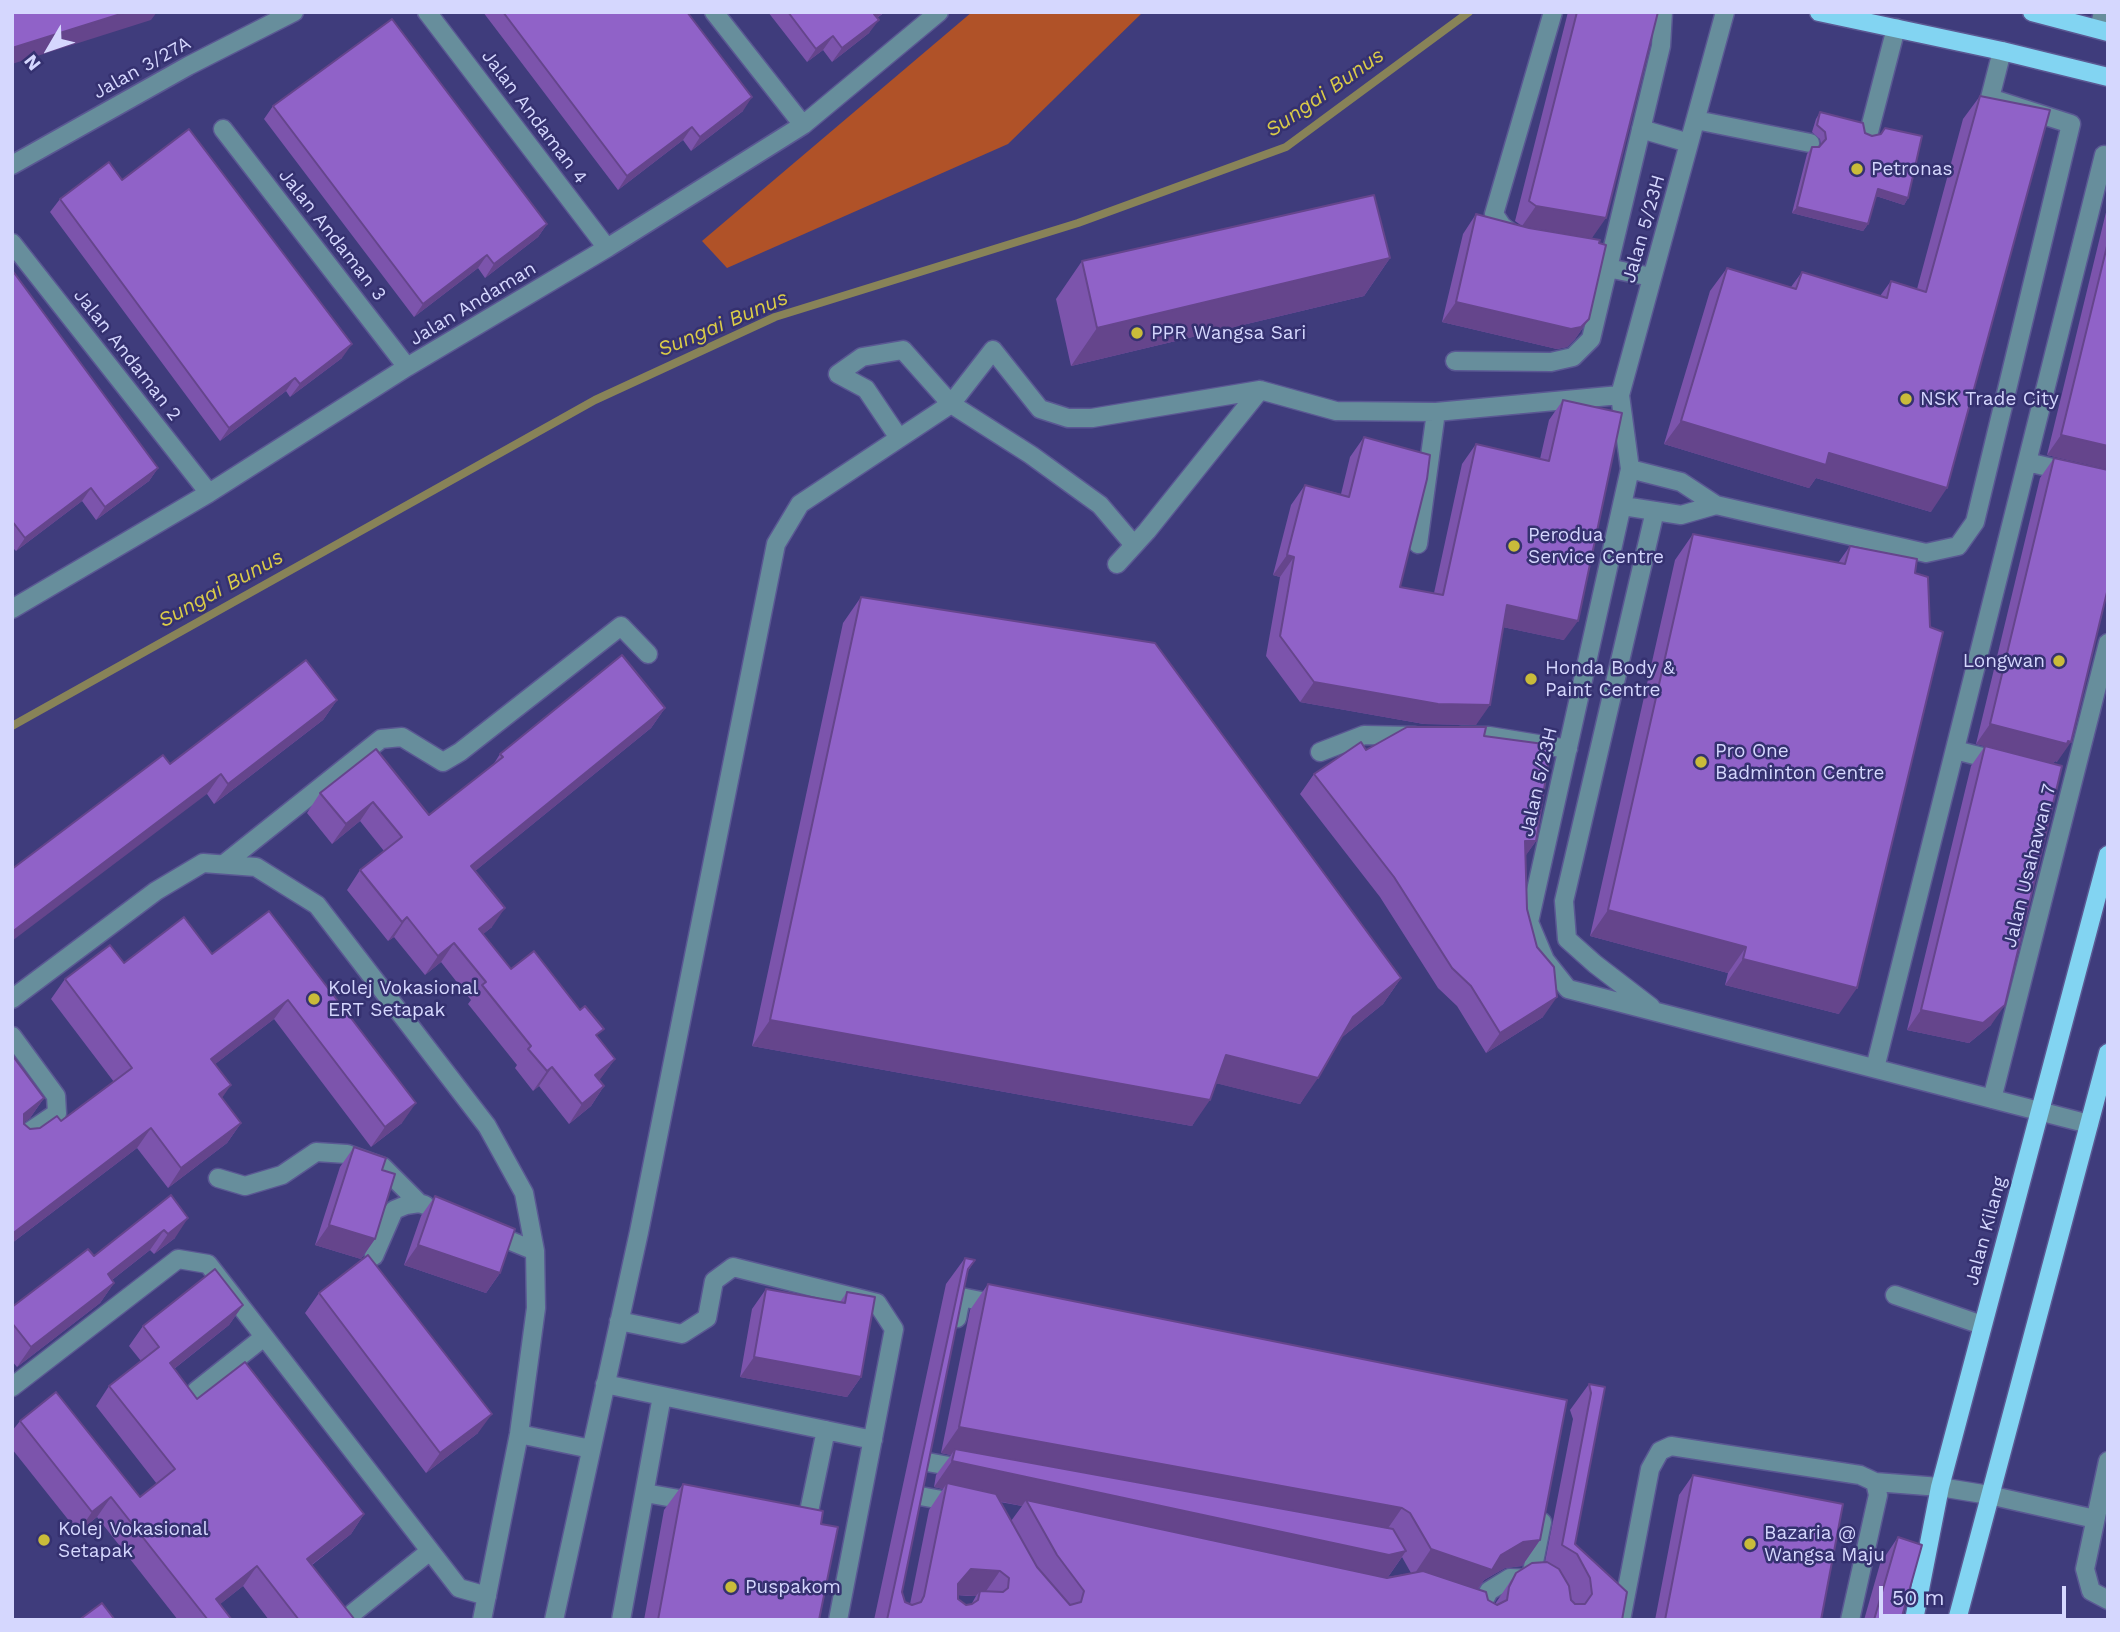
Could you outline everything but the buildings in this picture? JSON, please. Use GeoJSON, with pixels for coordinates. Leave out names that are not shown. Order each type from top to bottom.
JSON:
{"type":"FeatureCollection","features":[{"type":"Feature","properties":{"kind":"main road"},"geometry":{"type":"LineString","coordinates":[[1819,12],[2002,51],[2108,77]]}},
{"type":"Feature","properties":{"kind":"main road"},"geometry":{"type":"LineString","coordinates":[[2032,12],[2103,24]]}},
{"type":"Feature","properties":{"kind":"main road","name":"Jalan Kilang"},"geometry":{"type":"LineString","coordinates":[[1914,1620],[1940,1487],[2108,855]]}},
{"type":"Feature","properties":{"kind":"main road"},"geometry":{"type":"LineString","coordinates":[[1957,1620],[2089,1124],[2103,1089],[2108,1053]]}},
{"type":"Feature","properties":{"kind":"street","name":"Jalan 3/27A"},"geometry":{"type":"LineString","coordinates":[[12,165],[188,66],[294,12]]}},
{"type":"Feature","properties":{"kind":"street","name":"Jalan Andaman 4"},"geometry":{"type":"LineString","coordinates":[[427,12],[607,248]]}},
{"type":"Feature","properties":{"kind":"street"},"geometry":{"type":"LineString","coordinates":[[714,12],[803,125]]}},
{"type":"Feature","properties":{"kind":"street","name":"Jalan Andaman"},"geometry":{"type":"LineString","coordinates":[[12,609],[209,493],[407,367],[607,248],[803,125],[939,12]]}},
{"type":"Feature","properties":{"kind":"street"},"geometry":{"type":"LineString","coordinates":[[1530,239],[1517,237],[1502,226],[1494,214],[1553,12]]}},
{"type":"Feature","properties":{"kind":"street"},"geometry":{"type":"LineString","coordinates":[[1455,361],[1551,362],[1573,357],[1591,339],[1606,257],[1661,46],[1663,12]]}},
{"type":"Feature","properties":{"kind":"street","name":"Jalan 5/23H"},"geometry":{"type":"LineString","coordinates":[[1725,12],[1620,395],[1630,470],[1529,922],[1545,960],[1568,989],[2089,1124]]}},
{"type":"Feature","properties":{"kind":"street"},"geometry":{"type":"LineString","coordinates":[[1869,132],[1896,28]]}},
{"type":"Feature","properties":{"kind":"street"},"geometry":{"type":"LineString","coordinates":[[1630,470],[1681,482],[1716,505],[1926,553],[1958,546],[1975,522],[2071,124],[1990,98],[2002,51]]}},
{"type":"Feature","properties":{"kind":"street"},"geometry":{"type":"LineString","coordinates":[[1696,120],[1810,143]]}},
{"type":"Feature","properties":{"kind":"street","name":"Jalan Andaman 3"},"geometry":{"type":"LineString","coordinates":[[223,129],[407,367]]}},
{"type":"Feature","properties":{"kind":"street"},"geometry":{"type":"LineString","coordinates":[[1641,129],[1689,143]]}},
{"type":"Feature","properties":{"kind":"street"},"geometry":{"type":"LineString","coordinates":[[1875,1068],[2104,155],[2108,156]]}},
{"type":"Feature","properties":{"kind":"street","name":"Jalan Andaman 2"},"geometry":{"type":"LineString","coordinates":[[12,243],[209,493]]}},
{"type":"Feature","properties":{"kind":"street"},"geometry":{"type":"LineString","coordinates":[[1606,257],[1651,277]]}},
{"type":"Feature","properties":{"kind":"street"},"geometry":{"type":"LineString","coordinates":[[899,438],[866,389],[838,373],[862,357],[903,350],[951,404],[1031,455],[1100,505],[1134,545]]}},
{"type":"Feature","properties":{"kind":"street"},"geometry":{"type":"LineString","coordinates":[[554,1620],[642,1218],[776,544],[800,504],[951,404],[993,350],[1040,409],[1068,418],[1092,418],[1260,390],[1336,411],[1436,412],[1620,395]]}},
{"type":"Feature","properties":{"kind":"street"},"geometry":{"type":"LineString","coordinates":[[1117,564],[1260,390]]}},
{"type":"Feature","properties":{"kind":"street"},"geometry":{"type":"LineString","coordinates":[[1418,544],[1436,412]]}},
{"type":"Feature","properties":{"kind":"street"},"geometry":{"type":"LineString","coordinates":[[2027,462],[2108,481]]}},
{"type":"Feature","properties":{"kind":"street"},"geometry":{"type":"LineString","coordinates":[[1623,506],[1681,515],[1716,505]]}},
{"type":"Feature","properties":{"kind":"street"},"geometry":{"type":"LineString","coordinates":[[1655,511],[1564,901],[1567,939],[1658,1012]]}},
{"type":"Feature","properties":{"kind":"street"},"geometry":{"type":"LineString","coordinates":[[224,864],[381,739],[402,737],[443,762],[460,752],[621,626],[648,654]]}},
{"type":"Feature","properties":{"kind":"street","name":"Jalan Usahawan 7"},"geometry":{"type":"LineString","coordinates":[[1992,1099],[2066,779],[2108,643]]}},
{"type":"Feature","properties":{"kind":"street"},"geometry":{"type":"LineString","coordinates":[[1320,752],[1364,735],[1489,736],[1568,749]]}},
{"type":"Feature","properties":{"kind":"street"},"geometry":{"type":"LineString","coordinates":[[1955,750],[2021,767]]}},
{"type":"Feature","properties":{"kind":"street"},"geometry":{"type":"LineString","coordinates":[[12,999],[156,891],[204,863],[256,867],[317,905],[487,1126],[524,1193],[535,1251],[536,1308],[519,1434],[482,1620]]}},
{"type":"Feature","properties":{"kind":"street"},"geometry":{"type":"LineString","coordinates":[[12,1036],[56,1096],[57,1113],[20,1138]]}},
{"type":"Feature","properties":{"kind":"street"},"geometry":{"type":"LineString","coordinates":[[218,1178],[245,1186],[282,1175],[316,1152],[347,1154],[383,1167],[419,1203],[444,1213]]}},
{"type":"Feature","properties":{"kind":"street"},"geometry":{"type":"LineString","coordinates":[[374,1256],[394,1210],[419,1203]]}},
{"type":"Feature","properties":{"kind":"street"},"geometry":{"type":"LineString","coordinates":[[470,1224],[535,1251]]}},
{"type":"Feature","properties":{"kind":"street"},"geometry":{"type":"LineString","coordinates":[[12,1387],[178,1259],[208,1264],[459,1588],[487,1596]]}},
{"type":"Feature","properties":{"kind":"street"},"geometry":{"type":"LineString","coordinates":[[619,1321],[682,1334],[707,1318],[714,1282],[733,1267],[877,1303],[894,1329],[838,1620]]}},
{"type":"Feature","properties":{"kind":"street"},"geometry":{"type":"LineString","coordinates":[[1895,1295],[1982,1325]]}},
{"type":"Feature","properties":{"kind":"street"},"geometry":{"type":"LineString","coordinates":[[953,1335],[961,1297],[1016,1307]]}},
{"type":"Feature","properties":{"kind":"street"},"geometry":{"type":"LineString","coordinates":[[196,1391],[264,1337]]}},
{"type":"Feature","properties":{"kind":"street"},"geometry":{"type":"LineString","coordinates":[[605,1384],[873,1440]]}},
{"type":"Feature","properties":{"kind":"street"},"geometry":{"type":"LineString","coordinates":[[621,1620],[663,1396]]}},
{"type":"Feature","properties":{"kind":"street"},"geometry":{"type":"LineString","coordinates":[[780,1517],[807,1521],[826,1430]]}},
{"type":"Feature","properties":{"kind":"street"},"geometry":{"type":"LineString","coordinates":[[519,1434],[590,1449]]}},
{"type":"Feature","properties":{"kind":"street"},"geometry":{"type":"LineString","coordinates":[[1620,1620],[1650,1469],[1660,1451],[1671,1446],[1860,1475],[1875,1482],[1940,1487],[1989,1495],[2095,1519]]}},
{"type":"Feature","properties":{"kind":"street"},"geometry":{"type":"LineString","coordinates":[[971,1506],[919,1502],[928,1455],[981,1472]]}},
{"type":"Feature","properties":{"kind":"street"},"geometry":{"type":"LineString","coordinates":[[2108,1461],[2085,1569],[2091,1591],[2108,1600]]}},
{"type":"Feature","properties":{"kind":"street"},"geometry":{"type":"LineString","coordinates":[[1850,1620],[1878,1495],[1875,1482]]}},
{"type":"Feature","properties":{"kind":"street"},"geometry":{"type":"LineString","coordinates":[[645,1493],[712,1505]]}},
{"type":"Feature","properties":{"kind":"street"},"geometry":{"type":"LineString","coordinates":[[1531,1577],[1544,1511]]}},
{"type":"Feature","properties":{"kind":"street"},"geometry":{"type":"LineString","coordinates":[[354,1613],[430,1551]]}},
{"type":"Feature","properties":{"kind":"street"},"geometry":{"type":"LineString","coordinates":[[1475,1612],[1489,1591],[1510,1578],[1531,1577],[1549,1587]]}},
{"type":"Feature","properties":{"kind":"shaded area"},"geometry":{"type":"Polygon","coordinates":[[[972,12],[1143,12],[1008,144],[727,268],[702,241],[972,12]]]}},
{"type":"Feature","properties":{"kind":"waterway","name":"Sungai Bunus"},"geometry":{"type":"LineString","coordinates":[[12,726],[595,400],[775,317],[1078,223],[1286,147],[1469,12]]}},
{"type":"Feature","properties":{"kind":"place","name":"Petronas"},"geometry":{"type":"Point","coordinates":[1857,169]}},
{"type":"Feature","properties":{"kind":"place","name":"PPR Wangsa Sari"},"geometry":{"type":"Point","coordinates":[1137,333]}},
{"type":"Feature","properties":{"kind":"place","name":"NSK Trade City"},"geometry":{"type":"Point","coordinates":[1906,399]}},
{"type":"Feature","properties":{"kind":"place","name":"Perodua Service Centre"},"geometry":{"type":"Point","coordinates":[1514,546]}},
{"type":"Feature","properties":{"kind":"place","name":"Longwan"},"geometry":{"type":"Point","coordinates":[2059,661]}},
{"type":"Feature","properties":{"kind":"place","name":"Honda Body & Paint Centre"},"geometry":{"type":"Point","coordinates":[1531,679]}},
{"type":"Feature","properties":{"kind":"place","name":"Pro One Badminton Centre"},"geometry":{"type":"Point","coordinates":[1701,762]}},
{"type":"Feature","properties":{"kind":"place","name":"Kolej Vokasional ERT Setapak"},"geometry":{"type":"Point","coordinates":[314,999]}},
{"type":"Feature","properties":{"kind":"place","name":"Kolej Vokasional Setapak"},"geometry":{"type":"Point","coordinates":[44,1540]}},
{"type":"Feature","properties":{"kind":"place","name":"Bazaria @ Wangsa Maju"},"geometry":{"type":"Point","coordinates":[1750,1544]}},
{"type":"Feature","properties":{"kind":"place","name":"Puspakom"},"geometry":{"type":"Point","coordinates":[731,1587]}}]}
